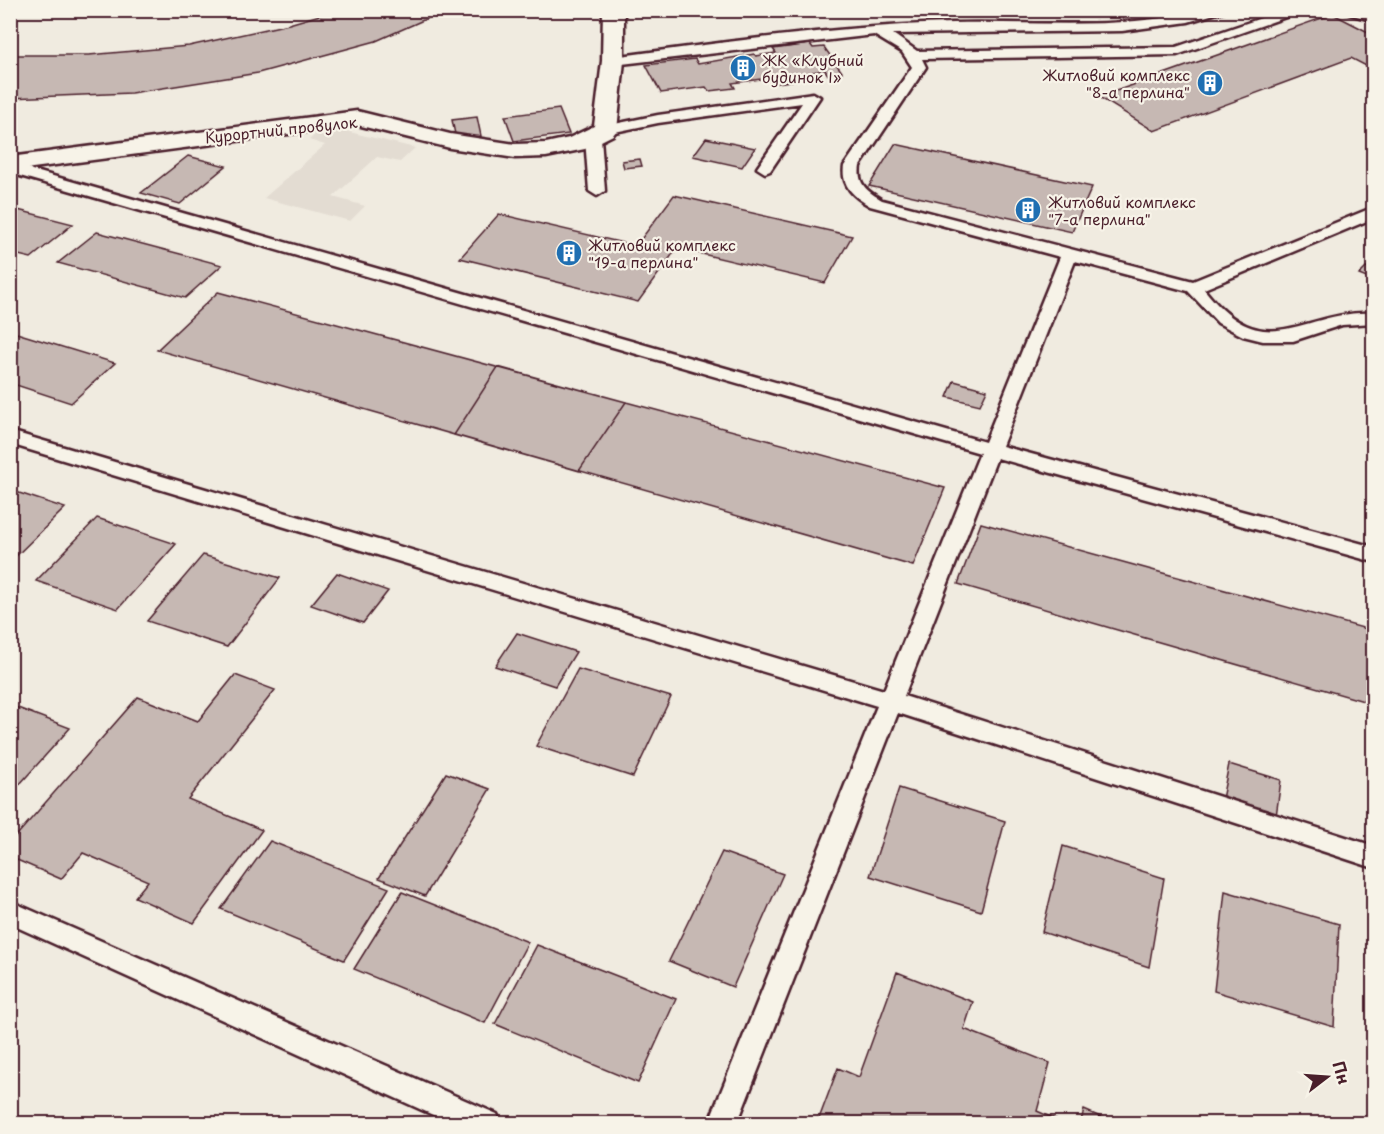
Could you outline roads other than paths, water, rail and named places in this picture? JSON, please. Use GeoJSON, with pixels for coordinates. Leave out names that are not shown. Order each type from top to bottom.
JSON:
{"type":"FeatureCollection","features":[{"type":"Feature","properties":{"kind":"street"},"geometry":{"type":"LineString","coordinates":[[599,134],[613,61],[614,10]]}},
{"type":"Feature","properties":{"kind":"street","name":"Курортний провулок"},"geometry":{"type":"LineString","coordinates":[[12,164],[357,118],[409,129],[474,147],[499,150],[551,148],[599,134]]}},
{"type":"Feature","properties":{"kind":"lane"},"geometry":{"type":"LineString","coordinates":[[613,61],[876,31],[955,27],[1147,27],[1221,10]]}},
{"type":"Feature","properties":{"kind":"lane"},"geometry":{"type":"LineString","coordinates":[[915,55],[1177,51],[1300,10]]}},
{"type":"Feature","properties":{"kind":"lane"},"geometry":{"type":"LineString","coordinates":[[1351,10],[1374,17]]}},
{"type":"Feature","properties":{"kind":"lane"},"geometry":{"type":"LineString","coordinates":[[876,31],[904,45],[915,55],[919,67],[852,166],[850,176],[853,186],[876,203],[1194,287],[1374,212]]}},
{"type":"Feature","properties":{"kind":"lane"},"geometry":{"type":"LineString","coordinates":[[597,191],[599,134],[658,118],[813,97],[765,168]]}},
{"type":"Feature","properties":{"kind":"lane"},"geometry":{"type":"LineString","coordinates":[[12,164],[26,173],[991,450],[1374,555]]}},
{"type":"Feature","properties":{"kind":"lane"},"geometry":{"type":"LineString","coordinates":[[722,1124],[1069,254]]}},
{"type":"Feature","properties":{"kind":"lane"},"geometry":{"type":"LineString","coordinates":[[1194,287],[1208,307],[1223,320],[1245,330],[1269,336],[1293,335],[1336,319],[1374,318]]}},
{"type":"Feature","properties":{"kind":"lane"},"geometry":{"type":"LineString","coordinates":[[10,437],[890,701],[1374,857]]}},
{"type":"Feature","properties":{"kind":"lane"},"geometry":{"type":"LineString","coordinates":[[10,912],[487,1124]]}},
{"type":"Feature","properties":{"kind":"place","name":"ЖК «Клубний будинок I»"},"geometry":{"type":"Point","coordinates":[743,68]}},
{"type":"Feature","properties":{"kind":"place","name":"Житловий комплекс \"8-а перлина\""},"geometry":{"type":"Point","coordinates":[1210,83]}},
{"type":"Feature","properties":{"kind":"place","name":"Житловий комплекс \"7-а перлина\""},"geometry":{"type":"Point","coordinates":[1028,210]}},
{"type":"Feature","properties":{"kind":"place","name":"Житловий комплекс \"19-а перлина\""},"geometry":{"type":"Point","coordinates":[569,253]}}]}
